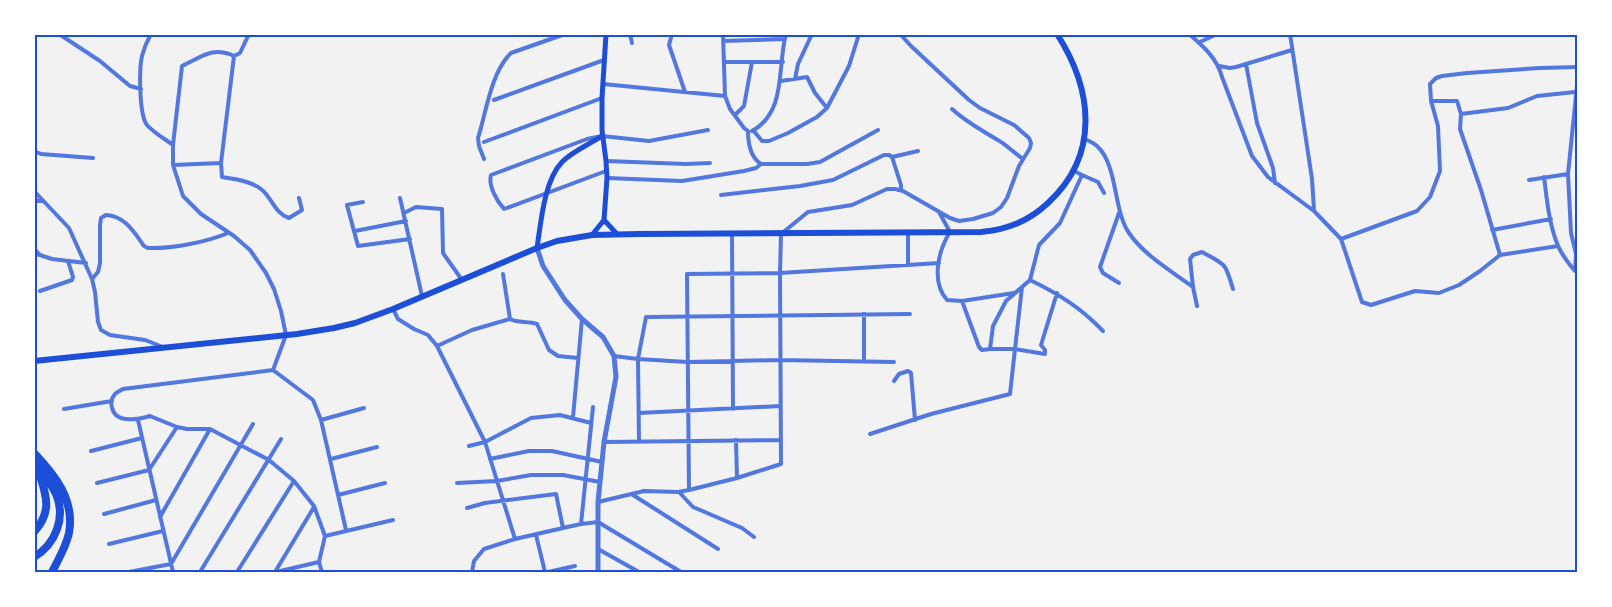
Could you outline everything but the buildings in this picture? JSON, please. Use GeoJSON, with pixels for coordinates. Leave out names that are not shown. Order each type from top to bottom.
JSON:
{"type":"FeatureCollection","features":[{"type":"Feature","properties":{"kind":"highway"},"geometry":{"type":"LineString","coordinates":[[34,453],[56,477],[69,508],[69,534],[52,573]]}},
{"type":"Feature","properties":{"kind":"highway"},"geometry":{"type":"LineString","coordinates":[[34,531],[41,523],[47,506],[46,495],[35,466]]}},
{"type":"Feature","properties":{"kind":"highway"},"geometry":{"type":"LineString","coordinates":[[34,557],[51,542],[60,518],[56,493],[35,466]]}},
{"type":"Feature","properties":{"kind":"main road"},"geometry":{"type":"LineString","coordinates":[[592,236],[604,220],[607,178],[602,136],[606,34]]}},
{"type":"Feature","properties":{"kind":"main road"},"geometry":{"type":"LineString","coordinates":[[34,361],[286,335],[344,326],[393,309],[537,248],[566,239],[617,234],[995,231],[1022,222],[1052,199],[1074,171],[1081,154],[1085,139],[1086,113],[1081,84],[1057,34]]}},
{"type":"Feature","properties":{"kind":"main road"},"geometry":{"type":"LineString","coordinates":[[537,248],[546,194],[561,163],[602,136]]}},
{"type":"Feature","properties":{"kind":"main road"},"geometry":{"type":"LineString","coordinates":[[604,220],[617,234]]}},
{"type":"Feature","properties":{"kind":"street"},"geometry":{"type":"LineString","coordinates":[[59,34],[100,61],[130,86],[141,89]]}},
{"type":"Feature","properties":{"kind":"street"},"geometry":{"type":"LineString","coordinates":[[152,34],[142,55],[139,100],[146,124],[173,146]]}},
{"type":"Feature","properties":{"kind":"street"},"geometry":{"type":"LineString","coordinates":[[249,34],[240,53],[234,56],[222,51],[213,52],[182,66],[173,165],[183,196],[201,214],[229,232],[250,250],[266,273],[279,304],[286,335],[273,370]]}},
{"type":"Feature","properties":{"kind":"street"},"geometry":{"type":"LineString","coordinates":[[484,159],[478,138],[495,80],[505,60],[511,53],[565,34]]}},
{"type":"Feature","properties":{"kind":"street"},"geometry":{"type":"LineString","coordinates":[[630,34],[632,43]]}},
{"type":"Feature","properties":{"kind":"street"},"geometry":{"type":"LineString","coordinates":[[672,34],[669,45],[685,92]]}},
{"type":"Feature","properties":{"kind":"street"},"geometry":{"type":"LineString","coordinates":[[723,34],[725,96],[728,105],[744,128],[751,130],[762,141],[769,141],[817,117],[827,108],[851,60],[859,34]]}},
{"type":"Feature","properties":{"kind":"street"},"geometry":{"type":"LineString","coordinates":[[795,78],[798,64],[812,34]]}},
{"type":"Feature","properties":{"kind":"street"},"geometry":{"type":"LineString","coordinates":[[598,502],[644,491],[689,490],[781,464],[781,234],[808,212],[852,205],[887,189],[901,190],[959,221],[986,215],[1004,204],[1016,172],[1030,148],[1030,140],[1014,125],[969,100],[900,34]]}},
{"type":"Feature","properties":{"kind":"street"},"geometry":{"type":"LineString","coordinates":[[1189,34],[1200,42],[1219,66],[1252,156],[1275,184],[1314,211],[1341,239],[1362,302],[1371,305],[1415,291],[1439,293],[1459,285],[1480,272],[1500,255],[1558,246]]}},
{"type":"Feature","properties":{"kind":"street"},"geometry":{"type":"LineString","coordinates":[[1200,42],[1217,34]]}},
{"type":"Feature","properties":{"kind":"street"},"geometry":{"type":"LineString","coordinates":[[1290,34],[1312,179],[1314,211]]}},
{"type":"Feature","properties":{"kind":"street"},"geometry":{"type":"LineString","coordinates":[[723,41],[785,37],[781,81],[770,114],[764,122],[751,130],[749,141],[753,156],[761,164]]}},
{"type":"Feature","properties":{"kind":"street"},"geometry":{"type":"LineString","coordinates":[[1219,66],[1230,68],[1293,50]]}},
{"type":"Feature","properties":{"kind":"street"},"geometry":{"type":"LineString","coordinates":[[234,56],[221,163],[222,177],[242,180],[265,192],[282,216],[289,218],[302,210],[299,198]]}},
{"type":"Feature","properties":{"kind":"street"},"geometry":{"type":"LineString","coordinates":[[494,100],[605,60]]}},
{"type":"Feature","properties":{"kind":"street"},"geometry":{"type":"LineString","coordinates":[[724,62],[783,62]]}},
{"type":"Feature","properties":{"kind":"street"},"geometry":{"type":"LineString","coordinates":[[735,115],[744,106],[752,62]]}},
{"type":"Feature","properties":{"kind":"street"},"geometry":{"type":"LineString","coordinates":[[1246,64],[1257,123],[1273,168],[1275,184]]}},
{"type":"Feature","properties":{"kind":"street"},"geometry":{"type":"LineString","coordinates":[[1341,239],[1417,210],[1430,197],[1440,171],[1438,126],[1431,101],[1430,84],[1436,78],[1467,73],[1578,67]]}},
{"type":"Feature","properties":{"kind":"street"},"geometry":{"type":"LineString","coordinates":[[1544,177],[1558,246],[1565,260],[1575,271],[1576,254],[1571,233],[1568,174],[1578,76]]}},
{"type":"Feature","properties":{"kind":"street"},"geometry":{"type":"LineString","coordinates":[[781,81],[807,77],[815,93],[827,108]]}},
{"type":"Feature","properties":{"kind":"street"},"geometry":{"type":"LineString","coordinates":[[603,84],[725,96]]}},
{"type":"Feature","properties":{"kind":"street"},"geometry":{"type":"LineString","coordinates":[[1461,114],[1508,108],[1537,96],[1575,92]]}},
{"type":"Feature","properties":{"kind":"street"},"geometry":{"type":"LineString","coordinates":[[484,142],[602,98]]}},
{"type":"Feature","properties":{"kind":"street"},"geometry":{"type":"LineString","coordinates":[[1431,101],[1456,101],[1461,114],[1460,129],[1500,255]]}},
{"type":"Feature","properties":{"kind":"street"},"geometry":{"type":"LineString","coordinates":[[952,109],[963,119],[997,139],[1023,159]]}},
{"type":"Feature","properties":{"kind":"street"},"geometry":{"type":"LineString","coordinates":[[606,171],[504,209],[491,186],[490,179],[491,175],[581,141],[602,136],[649,141],[708,130]]}},
{"type":"Feature","properties":{"kind":"street"},"geometry":{"type":"LineString","coordinates":[[607,178],[682,181],[738,172],[756,168],[761,164],[820,162],[878,130]]}},
{"type":"Feature","properties":{"kind":"street"},"geometry":{"type":"LineString","coordinates":[[1085,139],[1096,144],[1107,160],[1116,188],[1120,213],[1129,234],[1150,255],[1193,287]]}},
{"type":"Feature","properties":{"kind":"street"},"geometry":{"type":"LineString","coordinates":[[34,151],[41,154],[93,158]]}},
{"type":"Feature","properties":{"kind":"street"},"geometry":{"type":"LineString","coordinates":[[722,195],[819,183],[838,178],[881,156],[888,154],[891,157],[918,151]]}},
{"type":"Feature","properties":{"kind":"street"},"geometry":{"type":"LineString","coordinates":[[891,157],[901,190]]}},
{"type":"Feature","properties":{"kind":"street"},"geometry":{"type":"LineString","coordinates":[[606,161],[710,163]]}},
{"type":"Feature","properties":{"kind":"street"},"geometry":{"type":"LineString","coordinates":[[173,165],[221,163]]}},
{"type":"Feature","properties":{"kind":"street"},"geometry":{"type":"LineString","coordinates":[[1074,171],[1098,182],[1104,193]]}},
{"type":"Feature","properties":{"kind":"street"},"geometry":{"type":"LineString","coordinates":[[1529,180],[1568,174]]}},
{"type":"Feature","properties":{"kind":"street"},"geometry":{"type":"LineString","coordinates":[[990,349],[993,326],[1006,301],[1030,279],[1039,245],[1060,223],[1082,175]]}},
{"type":"Feature","properties":{"kind":"street"},"geometry":{"type":"LineString","coordinates":[[34,191],[69,228],[92,279],[99,325],[104,332],[149,341],[164,348]]}},
{"type":"Feature","properties":{"kind":"street"},"geometry":{"type":"LineString","coordinates":[[400,198],[422,297]]}},
{"type":"Feature","properties":{"kind":"street"},"geometry":{"type":"LineString","coordinates":[[34,199],[44,201]]}},
{"type":"Feature","properties":{"kind":"street"},"geometry":{"type":"LineString","coordinates":[[363,202],[347,205],[358,246],[410,239]]}},
{"type":"Feature","properties":{"kind":"street"},"geometry":{"type":"LineString","coordinates":[[404,213],[416,207],[442,209],[443,253],[462,280]]}},
{"type":"Feature","properties":{"kind":"street"},"geometry":{"type":"LineString","coordinates":[[938,211],[950,232],[941,248],[939,263],[938,278],[943,296],[947,300],[962,301],[1015,293]]}},
{"type":"Feature","properties":{"kind":"street"},"geometry":{"type":"LineString","coordinates":[[1119,283],[1103,273],[1100,267],[1120,213]]}},
{"type":"Feature","properties":{"kind":"street"},"geometry":{"type":"LineString","coordinates":[[92,279],[99,268],[100,225],[101,218],[106,215],[114,216],[125,222],[148,248],[199,241],[229,232]]}},
{"type":"Feature","properties":{"kind":"street"},"geometry":{"type":"LineString","coordinates":[[1492,230],[1551,219]]}},
{"type":"Feature","properties":{"kind":"street"},"geometry":{"type":"LineString","coordinates":[[355,231],[406,221]]}},
{"type":"Feature","properties":{"kind":"street"},"geometry":{"type":"LineString","coordinates":[[908,233],[908,265]]}},
{"type":"Feature","properties":{"kind":"street"},"geometry":{"type":"LineString","coordinates":[[732,234],[733,409]]}},
{"type":"Feature","properties":{"kind":"street"},"geometry":{"type":"LineString","coordinates":[[537,248],[543,266],[565,300],[603,337],[614,356],[616,377],[604,442],[598,502],[598,572]]}},
{"type":"Feature","properties":{"kind":"street"},"geometry":{"type":"LineString","coordinates":[[34,251],[41,255],[86,263]]}},
{"type":"Feature","properties":{"kind":"street"},"geometry":{"type":"LineString","coordinates":[[1197,306],[1190,259],[1193,255],[1202,252],[1226,266],[1233,289]]}},
{"type":"Feature","properties":{"kind":"street"},"geometry":{"type":"LineString","coordinates":[[40,291],[72,280],[68,261]]}},
{"type":"Feature","properties":{"kind":"street"},"geometry":{"type":"LineString","coordinates":[[689,490],[687,274],[780,273],[939,263]]}},
{"type":"Feature","properties":{"kind":"street"},"geometry":{"type":"LineString","coordinates":[[503,274],[510,319]]}},
{"type":"Feature","properties":{"kind":"street"},"geometry":{"type":"LineString","coordinates":[[1030,279],[1057,293],[1088,315],[1103,331]]}},
{"type":"Feature","properties":{"kind":"street"},"geometry":{"type":"LineString","coordinates":[[870,434],[1010,394],[1022,286]]}},
{"type":"Feature","properties":{"kind":"street"},"geometry":{"type":"LineString","coordinates":[[962,301],[982,350],[1015,349],[1045,354],[1041,345],[1057,293]]}},
{"type":"Feature","properties":{"kind":"street"},"geometry":{"type":"LineString","coordinates":[[393,309],[398,319],[428,335],[437,346],[485,442],[515,539]]}},
{"type":"Feature","properties":{"kind":"street"},"geometry":{"type":"LineString","coordinates":[[864,314],[864,361]]}},
{"type":"Feature","properties":{"kind":"street"},"geometry":{"type":"LineString","coordinates":[[639,442],[638,359],[646,317],[909,314]]}},
{"type":"Feature","properties":{"kind":"street"},"geometry":{"type":"LineString","coordinates":[[437,346],[472,330],[510,319],[537,324],[549,350],[558,356],[578,358]]}},
{"type":"Feature","properties":{"kind":"street"},"geometry":{"type":"LineString","coordinates":[[573,417],[582,319]]}},
{"type":"Feature","properties":{"kind":"street"},"geometry":{"type":"LineString","coordinates":[[614,356],[687,362],[732,360],[894,362]]}},
{"type":"Feature","properties":{"kind":"street"},"geometry":{"type":"LineString","coordinates":[[322,573],[319,562],[325,536],[314,506],[294,481],[268,460],[210,429],[177,427],[150,416],[138,420],[119,418],[112,411],[111,401],[114,394],[123,389],[273,370],[313,400],[321,420],[331,459],[346,531]]}},
{"type":"Feature","properties":{"kind":"street"},"geometry":{"type":"LineString","coordinates":[[894,381],[899,374],[908,371],[911,373],[915,420]]}},
{"type":"Feature","properties":{"kind":"street"},"geometry":{"type":"LineString","coordinates":[[64,409],[111,401]]}},
{"type":"Feature","properties":{"kind":"street"},"geometry":{"type":"LineString","coordinates":[[639,413],[780,406]]}},
{"type":"Feature","properties":{"kind":"street"},"geometry":{"type":"LineString","coordinates":[[321,420],[364,408]]}},
{"type":"Feature","properties":{"kind":"street"},"geometry":{"type":"LineString","coordinates":[[581,524],[593,408]]}},
{"type":"Feature","properties":{"kind":"street"},"geometry":{"type":"LineString","coordinates":[[470,446],[485,442],[531,418],[560,415],[591,423]]}},
{"type":"Feature","properties":{"kind":"street"},"geometry":{"type":"LineString","coordinates":[[138,420],[173,573]]}},
{"type":"Feature","properties":{"kind":"street"},"geometry":{"type":"LineString","coordinates":[[129,573],[171,564],[253,424]]}},
{"type":"Feature","properties":{"kind":"street"},"geometry":{"type":"LineString","coordinates":[[97,483],[149,470],[177,427]]}},
{"type":"Feature","properties":{"kind":"street"},"geometry":{"type":"LineString","coordinates":[[160,517],[210,429]]}},
{"type":"Feature","properties":{"kind":"street"},"geometry":{"type":"LineString","coordinates":[[91,451],[142,438]]}},
{"type":"Feature","properties":{"kind":"street"},"geometry":{"type":"LineString","coordinates":[[200,573],[281,439]]}},
{"type":"Feature","properties":{"kind":"street"},"geometry":{"type":"LineString","coordinates":[[736,440],[737,478]]}},
{"type":"Feature","properties":{"kind":"street"},"geometry":{"type":"LineString","coordinates":[[604,442],[781,440]]}},
{"type":"Feature","properties":{"kind":"street"},"geometry":{"type":"LineString","coordinates":[[331,459],[377,447]]}},
{"type":"Feature","properties":{"kind":"street"},"geometry":{"type":"LineString","coordinates":[[490,459],[529,451],[552,451],[602,462]]}},
{"type":"Feature","properties":{"kind":"street"},"geometry":{"type":"LineString","coordinates":[[457,483],[563,475],[600,482]]}},
{"type":"Feature","properties":{"kind":"street"},"geometry":{"type":"LineString","coordinates":[[237,573],[294,481]]}},
{"type":"Feature","properties":{"kind":"street"},"geometry":{"type":"LineString","coordinates":[[338,495],[385,483]]}},
{"type":"Feature","properties":{"kind":"street"},"geometry":{"type":"LineString","coordinates":[[678,492],[693,507],[742,528],[754,537]]}},
{"type":"Feature","properties":{"kind":"street"},"geometry":{"type":"LineString","coordinates":[[467,508],[485,503],[556,494],[563,528]]}},
{"type":"Feature","properties":{"kind":"street"},"geometry":{"type":"LineString","coordinates":[[633,494],[718,549]]}},
{"type":"Feature","properties":{"kind":"street"},"geometry":{"type":"LineString","coordinates":[[104,514],[156,500]]}},
{"type":"Feature","properties":{"kind":"street"},"geometry":{"type":"LineString","coordinates":[[276,573],[314,506]]}},
{"type":"Feature","properties":{"kind":"street"},"geometry":{"type":"LineString","coordinates":[[325,536],[393,520]]}},
{"type":"Feature","properties":{"kind":"street"},"geometry":{"type":"LineString","coordinates":[[472,573],[474,561],[484,549],[515,539],[598,522],[681,573]]}},
{"type":"Feature","properties":{"kind":"street"},"geometry":{"type":"LineString","coordinates":[[109,544],[163,531]]}},
{"type":"Feature","properties":{"kind":"street"},"geometry":{"type":"LineString","coordinates":[[536,535],[547,573],[575,566]]}},
{"type":"Feature","properties":{"kind":"street"},"geometry":{"type":"LineString","coordinates":[[597,549],[639,573]]}},
{"type":"Feature","properties":{"kind":"street"},"geometry":{"type":"LineString","coordinates":[[276,573],[319,562]]}}]}
